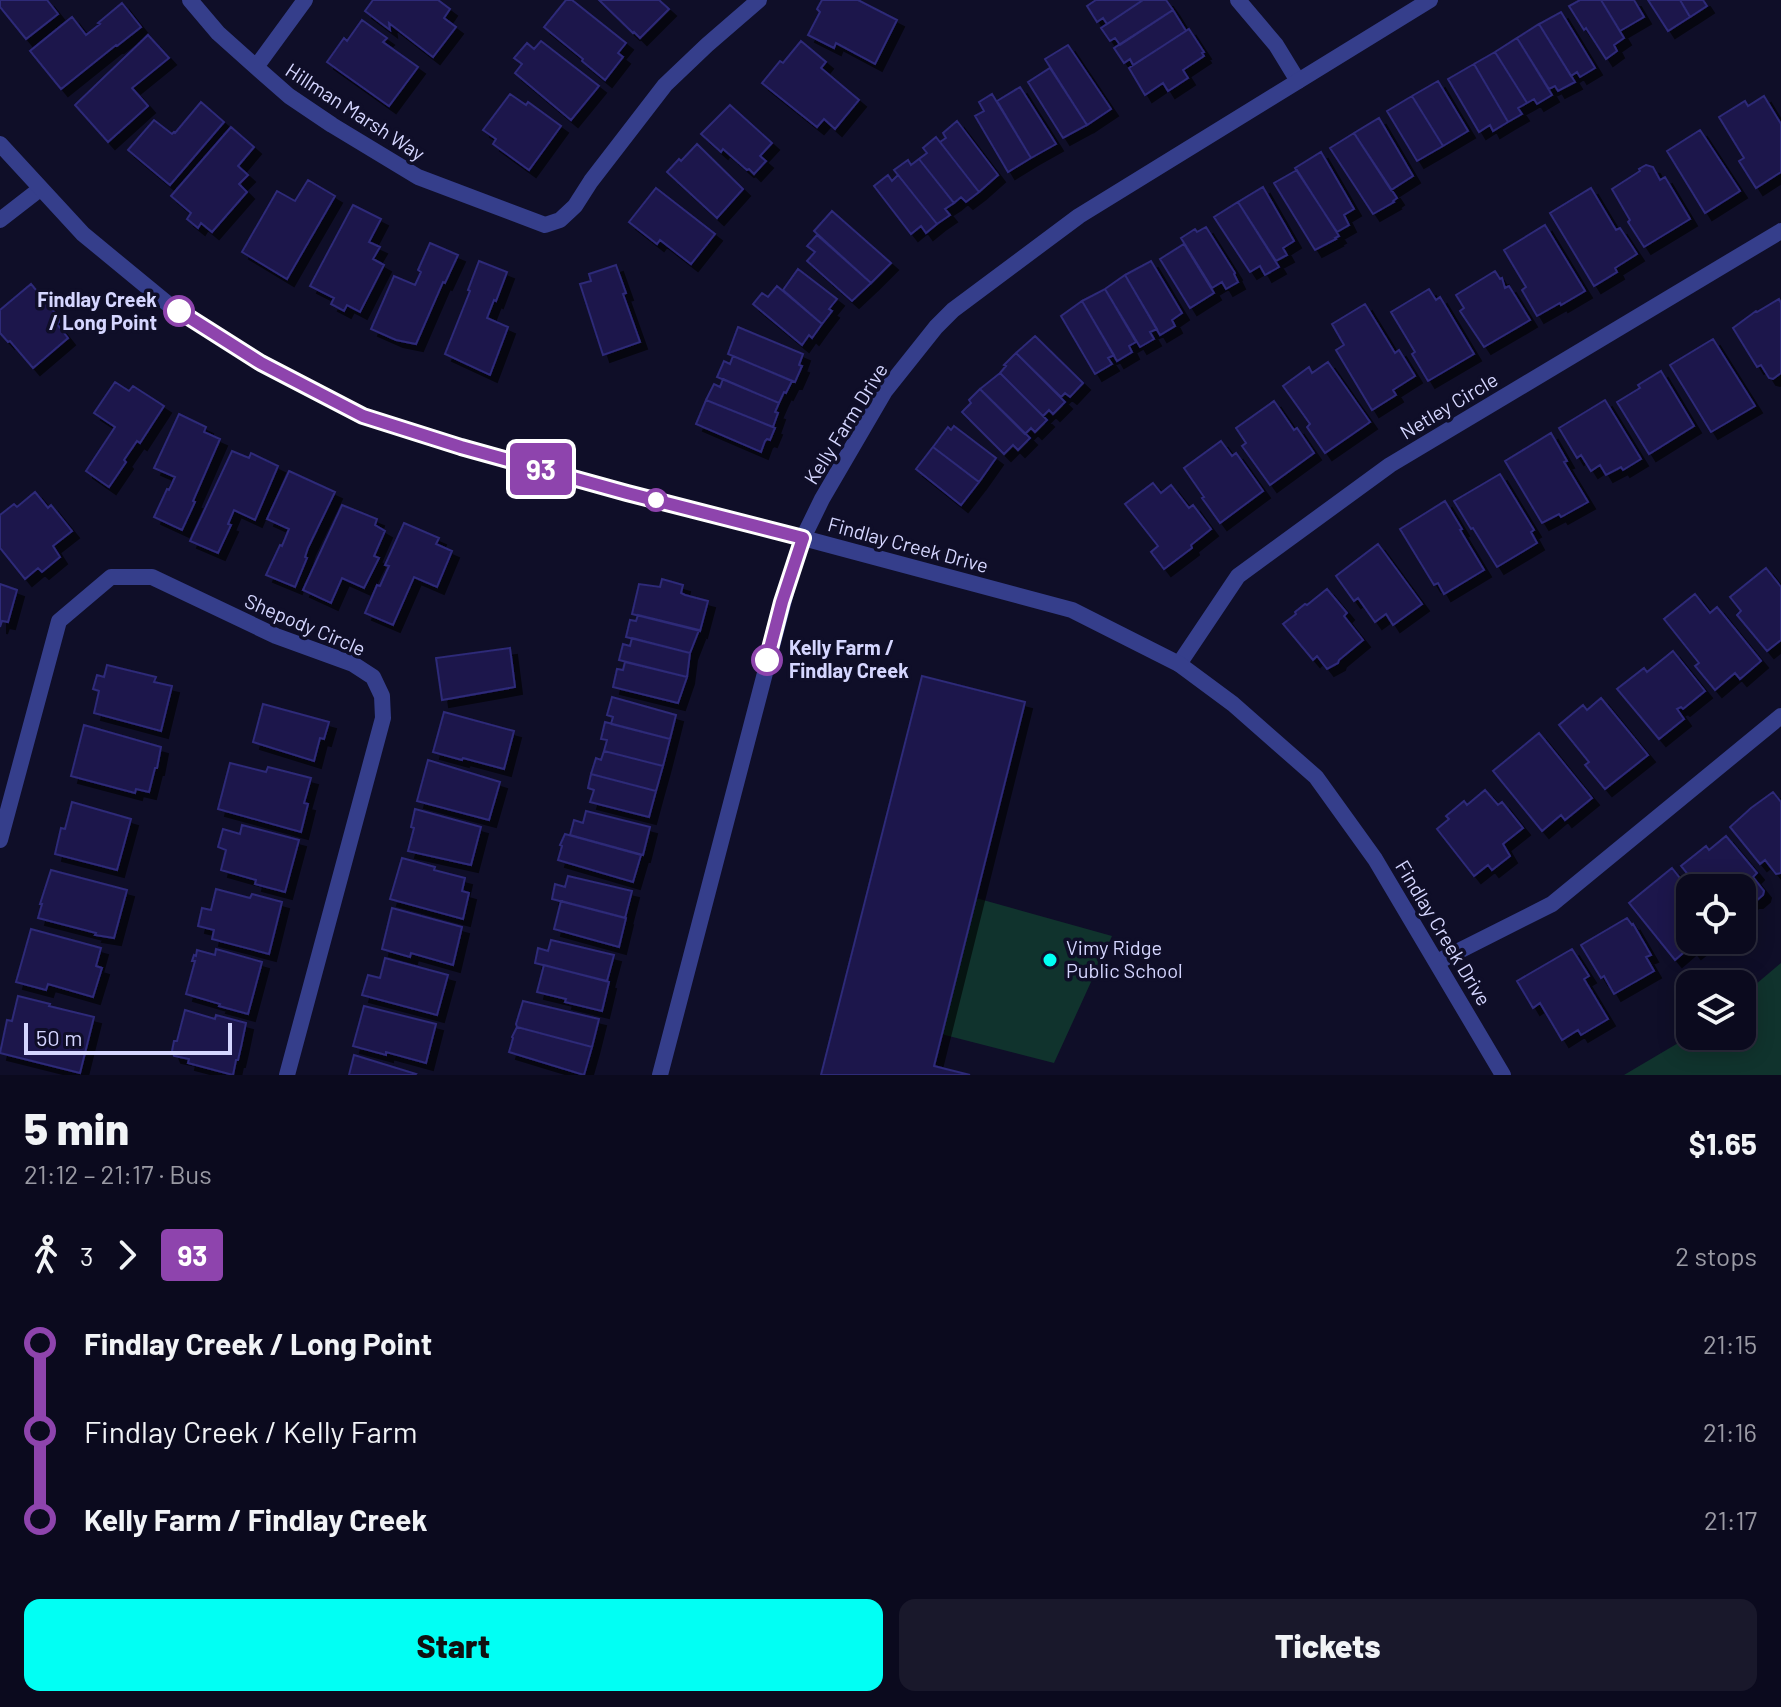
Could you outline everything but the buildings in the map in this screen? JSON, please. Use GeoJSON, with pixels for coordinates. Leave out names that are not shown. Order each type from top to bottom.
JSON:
{"type":"FeatureCollection","features":[{"type":"Feature","properties":{"kind":"street","name":"Hillman Marsh Way"},"geometry":{"type":"LineString","coordinates":[[190,0],[218,33],[256,67],[289,96],[321,117],[418,177],[545,225],[560,220],[575,206],[665,85],[759,0]]}},
{"type":"Feature","properties":{"kind":"street"},"geometry":{"type":"LineString","coordinates":[[256,67],[305,0]]}},
{"type":"Feature","properties":{"kind":"street"},"geometry":{"type":"LineString","coordinates":[[1238,0],[1276,45],[1298,81]]}},
{"type":"Feature","properties":{"kind":"street","name":"Kelly Farm Drive"},"geometry":{"type":"LineString","coordinates":[[660,1075],[782,602],[803,538],[822,499],[885,391],[953,310],[1079,216],[1430,0]]}},
{"type":"Feature","properties":{"kind":"street","name":"Findlay Creek Drive"},"geometry":{"type":"LineString","coordinates":[[0,144],[83,234],[168,304],[261,363],[363,416],[461,447],[1072,610],[1179,664],[1233,704],[1316,777],[1375,859],[1503,1075]]}},
{"type":"Feature","properties":{"kind":"street"},"geometry":{"type":"LineString","coordinates":[[0,220],[40,189]]}},
{"type":"Feature","properties":{"kind":"street","name":"Netley Circle"},"geometry":{"type":"LineString","coordinates":[[1179,664],[1238,576],[1390,465],[1781,231]]}},
{"type":"Feature","properties":{"kind":"street","name":"Shepody Circle"},"geometry":{"type":"LineString","coordinates":[[0,840],[2,821],[59,621],[111,577],[152,577],[276,636],[353,664],[373,677],[382,696],[383,718],[287,1075]]}},
{"type":"Feature","properties":{"kind":"street"},"geometry":{"type":"LineString","coordinates":[[1437,962],[1552,904],[1781,716]]}},
{"type":"Feature","properties":{"kind":"green space"},"geometry":{"type":"Polygon","coordinates":[[[976,898],[1112,936],[1054,1063],[941,1034],[976,898]]]}},
{"type":"Feature","properties":{"kind":"green space"},"geometry":{"type":"Polygon","coordinates":[[[1781,963],[1781,1075],[1624,1075],[1676,1044],[1676,1050],[1756,1050],[1756,984],[1781,963]]]}},
{"type":"Feature","properties":{"kind":"bus line","name":"93"},"geometry":{"type":"LineString","coordinates":[[179,311],[261,363],[363,416],[461,447],[803,538],[767,660]]}},
{"type":"Feature","properties":{"kind":"place","name":"Findlay Creek / Long Point"},"geometry":{"type":"Point","coordinates":[179,311]}},
{"type":"Feature","properties":{"kind":"place","name":"Kelly Farm / Findlay Creek"},"geometry":{"type":"Point","coordinates":[767,660]}},
{"type":"Feature","properties":{"kind":"place","name":"Vimy Ridge Public School"},"geometry":{"type":"Point","coordinates":[1050,960]}}]}
